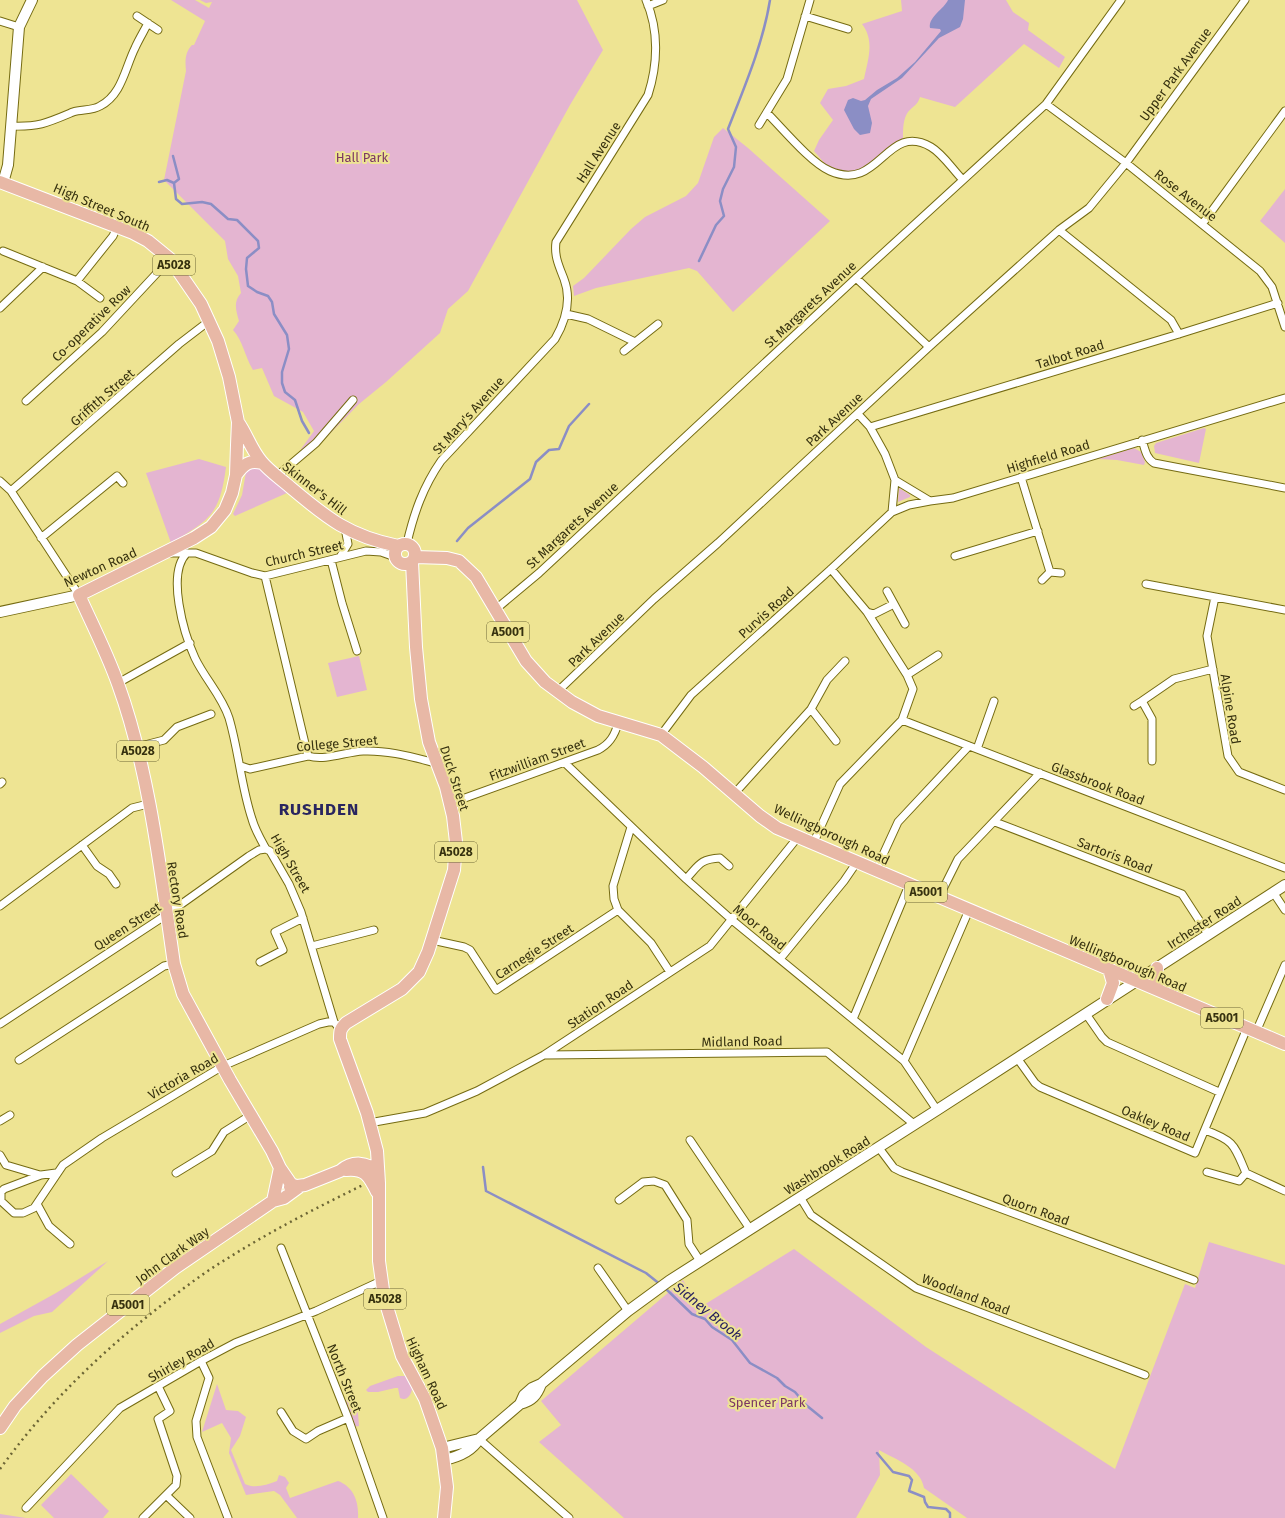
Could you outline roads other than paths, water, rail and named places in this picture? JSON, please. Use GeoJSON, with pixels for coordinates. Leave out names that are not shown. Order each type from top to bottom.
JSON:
{"type":"FeatureCollection","features":[{"type":"Feature","properties":{"kind":"main road"},"geometry":{"type":"LineString","coordinates":[[2,182],[8,165],[19,27],[32,0]]}},
{"type":"Feature","properties":{"kind":"main road","name":"High Street South"},"geometry":{"type":"LineString","coordinates":[[2,182],[117,227],[148,241],[170,259],[192,288],[210,321],[226,366],[238,422],[236,475]]}},
{"type":"Feature","properties":{"kind":"main road","name":"Skinner's Hill"},"geometry":{"type":"LineString","coordinates":[[238,422],[262,463],[321,512],[345,528],[368,539],[400,549]]}},
{"type":"Feature","properties":{"kind":"main road","name":"Skinner's Hill"},"geometry":{"type":"LineString","coordinates":[[236,475],[247,462],[254,461],[262,463]]}},
{"type":"Feature","properties":{"kind":"main road","name":"A5028"},"geometry":{"type":"LineString","coordinates":[[164,553],[194,538],[211,527],[225,510],[232,493],[236,475]]}},
{"type":"Feature","properties":{"kind":"main road","name":"A5028"},"geometry":{"type":"LineString","coordinates":[[400,549],[415,549],[414,560],[402,564],[400,549]]}},
{"type":"Feature","properties":{"kind":"main road","name":"Newton Road"},"geometry":{"type":"LineString","coordinates":[[0,612],[79,595],[164,553]]}},
{"type":"Feature","properties":{"kind":"main road","name":"Wellingborough Road"},"geometry":{"type":"LineString","coordinates":[[414,560],[447,558],[459,561],[476,577],[526,661],[545,682],[557,692],[584,709],[618,722],[661,735],[768,822],[813,844],[1285,1044]]}},
{"type":"Feature","properties":{"kind":"main road","name":"Duck Street"},"geometry":{"type":"LineString","coordinates":[[337,1026],[346,1023],[410,983],[423,965],[454,870],[456,831],[451,803],[427,734],[421,699],[416,647],[414,560]]}},
{"type":"Feature","properties":{"kind":"main road","name":"Rectory Road"},"geometry":{"type":"LineString","coordinates":[[79,595],[118,683],[137,747],[148,804],[174,964],[183,994],[280,1168],[292,1184],[299,1187]]}},
{"type":"Feature","properties":{"kind":"main road","name":"Irchester Road"},"geometry":{"type":"LineString","coordinates":[[1137,981],[1285,885]]}},
{"type":"Feature","properties":{"kind":"main road"},"geometry":{"type":"LineString","coordinates":[[1157,968],[1156,981],[1158,990]]}},
{"type":"Feature","properties":{"kind":"main road"},"geometry":{"type":"LineString","coordinates":[[1107,1000],[1113,983],[1109,970]]}},
{"type":"Feature","properties":{"kind":"main road","name":"Washbrook Road"},"geometry":{"type":"LineString","coordinates":[[443,1454],[463,1454],[476,1445],[479,1438],[520,1404],[526,1393],[532,1388],[541,1384],[628,1311],[663,1285],[915,1125],[1137,981]]}},
{"type":"Feature","properties":{"kind":"main road","name":"High Street"},"geometry":{"type":"LineString","coordinates":[[337,1026],[340,1039],[369,1123],[376,1151],[378,1172],[377,1192]]}},
{"type":"Feature","properties":{"kind":"main road"},"geometry":{"type":"LineString","coordinates":[[360,1166],[371,1153],[373,1142]]}},
{"type":"Feature","properties":{"kind":"main road"},"geometry":{"type":"LineString","coordinates":[[299,1187],[354,1164],[378,1172]]}},
{"type":"Feature","properties":{"kind":"main road"},"geometry":{"type":"LineString","coordinates":[[360,1166],[369,1177],[377,1192]]}},
{"type":"Feature","properties":{"kind":"main road"},"geometry":{"type":"LineString","coordinates":[[273,1201],[280,1168]]}},
{"type":"Feature","properties":{"kind":"main road","name":"A5001"},"geometry":{"type":"LineString","coordinates":[[273,1201],[284,1198],[299,1187]]}},
{"type":"Feature","properties":{"kind":"main road","name":"Higham Road"},"geometry":{"type":"LineString","coordinates":[[377,1192],[381,1282],[397,1342],[424,1399],[443,1454],[447,1487],[444,1518]]}},
{"type":"Feature","properties":{"kind":"main road","name":"John Clark Way"},"geometry":{"type":"LineString","coordinates":[[0,1428],[19,1402],[43,1376],[77,1345],[175,1268],[273,1201]]}},
{"type":"Feature","properties":{"kind":"street"},"geometry":{"type":"LineString","coordinates":[[647,3],[663,0]]}},
{"type":"Feature","properties":{"kind":"street"},"geometry":{"type":"LineString","coordinates":[[759,125],[787,79],[810,0]]}},
{"type":"Feature","properties":{"kind":"street","name":"St Margarets Avenue"},"geometry":{"type":"LineString","coordinates":[[496,609],[539,573],[856,278],[1046,104],[1121,0]]}},
{"type":"Feature","properties":{"kind":"street","name":"Upper Park Avenue"},"geometry":{"type":"LineString","coordinates":[[1126,163],[1245,0]]}},
{"type":"Feature","properties":{"kind":"street","name":"Hall Avenue"},"geometry":{"type":"LineString","coordinates":[[566,314],[568,299],[567,289],[556,258],[556,242],[648,95],[653,80],[656,52],[654,24],[647,3]]}},
{"type":"Feature","properties":{"kind":"street"},"geometry":{"type":"LineString","coordinates":[[138,16],[158,30]]}},
{"type":"Feature","properties":{"kind":"street"},"geometry":{"type":"LineString","coordinates":[[805,16],[848,29]]}},
{"type":"Feature","properties":{"kind":"street"},"geometry":{"type":"LineString","coordinates":[[0,20],[19,27]]}},
{"type":"Feature","properties":{"kind":"street"},"geometry":{"type":"LineString","coordinates":[[11,126],[30,127],[46,124],[75,112],[98,107],[112,98],[120,84],[135,47],[148,23]]}},
{"type":"Feature","properties":{"kind":"street","name":"Rose Avenue"},"geometry":{"type":"LineString","coordinates":[[1046,104],[1126,163],[1260,271],[1272,287],[1285,327]]}},
{"type":"Feature","properties":{"kind":"street"},"geometry":{"type":"LineString","coordinates":[[1203,224],[1285,111]]}},
{"type":"Feature","properties":{"kind":"street"},"geometry":{"type":"LineString","coordinates":[[767,113],[815,161],[830,171],[848,176],[865,172],[877,164],[892,148],[900,143],[919,141],[932,148],[963,180]]}},
{"type":"Feature","properties":{"kind":"street","name":"Park Avenue"},"geometry":{"type":"LineString","coordinates":[[557,692],[654,599],[858,414],[929,347],[1059,230],[1089,208],[1126,163]]}},
{"type":"Feature","properties":{"kind":"street"},"geometry":{"type":"LineString","coordinates":[[78,281],[113,236],[117,227]]}},
{"type":"Feature","properties":{"kind":"street"},"geometry":{"type":"LineString","coordinates":[[1059,230],[1171,320],[1179,334]]}},
{"type":"Feature","properties":{"kind":"street"},"geometry":{"type":"LineString","coordinates":[[2,251],[78,281],[100,298]]}},
{"type":"Feature","properties":{"kind":"street","name":"Co-operative Row"},"geometry":{"type":"LineString","coordinates":[[26,401],[102,332],[170,259]]}},
{"type":"Feature","properties":{"kind":"street"},"geometry":{"type":"LineString","coordinates":[[0,308],[43,267]]}},
{"type":"Feature","properties":{"kind":"street"},"geometry":{"type":"LineString","coordinates":[[856,278],[929,347]]}},
{"type":"Feature","properties":{"kind":"street","name":"Talbot Road"},"geometry":{"type":"LineString","coordinates":[[870,427],[1278,303]]}},
{"type":"Feature","properties":{"kind":"street"},"geometry":{"type":"LineString","coordinates":[[566,314],[588,319],[635,342]]}},
{"type":"Feature","properties":{"kind":"street","name":"St Mary's Avenue"},"geometry":{"type":"LineString","coordinates":[[400,549],[419,500],[430,477],[441,461],[555,339],[566,314]]}},
{"type":"Feature","properties":{"kind":"street","name":"Griffith Street"},"geometry":{"type":"LineString","coordinates":[[12,491],[179,344],[210,321]]}},
{"type":"Feature","properties":{"kind":"street"},"geometry":{"type":"LineString","coordinates":[[624,351],[658,324]]}},
{"type":"Feature","properties":{"kind":"street","name":"Highfield Road"},"geometry":{"type":"LineString","coordinates":[[930,501],[953,498],[1285,398]]}},
{"type":"Feature","properties":{"kind":"street"},"geometry":{"type":"LineString","coordinates":[[277,476],[316,443],[353,400]]}},
{"type":"Feature","properties":{"kind":"street"},"geometry":{"type":"LineString","coordinates":[[858,414],[870,427],[885,454],[895,480],[892,512]]}},
{"type":"Feature","properties":{"kind":"street"},"geometry":{"type":"LineString","coordinates":[[1142,440],[1150,460],[1158,464],[1285,488]]}},
{"type":"Feature","properties":{"kind":"street"},"geometry":{"type":"LineString","coordinates":[[41,538],[116,476],[123,483]]}},
{"type":"Feature","properties":{"kind":"street"},"geometry":{"type":"LineString","coordinates":[[1021,477],[1050,572]]}},
{"type":"Feature","properties":{"kind":"street"},"geometry":{"type":"LineString","coordinates":[[895,480],[930,501]]}},
{"type":"Feature","properties":{"kind":"street"},"geometry":{"type":"LineString","coordinates":[[0,481],[12,491],[79,595]]}},
{"type":"Feature","properties":{"kind":"street","name":"Purvis Road"},"geometry":{"type":"LineString","coordinates":[[661,735],[691,695],[831,570],[892,512],[909,505],[930,501]]}},
{"type":"Feature","properties":{"kind":"street"},"geometry":{"type":"LineString","coordinates":[[340,558],[346,551],[348,544],[345,528]]}},
{"type":"Feature","properties":{"kind":"street"},"geometry":{"type":"LineString","coordinates":[[955,556],[1038,531]]}},
{"type":"Feature","properties":{"kind":"street"},"geometry":{"type":"LineString","coordinates":[[194,538],[192,546],[196,553]]}},
{"type":"Feature","properties":{"kind":"street","name":"Church Street"},"geometry":{"type":"LineString","coordinates":[[164,553],[196,553],[252,573],[265,576],[373,551],[400,549]]}},
{"type":"Feature","properties":{"kind":"street","name":"High Street"},"geometry":{"type":"LineString","coordinates":[[187,553],[182,558],[178,580],[179,609],[195,658],[225,708],[236,741],[246,801],[252,821],[266,849],[270,851],[289,884],[303,918],[337,1026]]}},
{"type":"Feature","properties":{"kind":"street"},"geometry":{"type":"LineString","coordinates":[[331,560],[342,603],[357,651]]}},
{"type":"Feature","properties":{"kind":"street"},"geometry":{"type":"LineString","coordinates":[[813,844],[840,784],[902,720],[913,689],[907,676],[867,612],[831,570]]}},
{"type":"Feature","properties":{"kind":"street"},"geometry":{"type":"LineString","coordinates":[[1050,572],[1061,573]]}},
{"type":"Feature","properties":{"kind":"street"},"geometry":{"type":"LineString","coordinates":[[1042,580],[1050,572]]}},
{"type":"Feature","properties":{"kind":"street"},"geometry":{"type":"LineString","coordinates":[[265,576],[308,756]]}},
{"type":"Feature","properties":{"kind":"street"},"geometry":{"type":"LineString","coordinates":[[1146,584],[1285,610]]}},
{"type":"Feature","properties":{"kind":"street"},"geometry":{"type":"LineString","coordinates":[[887,591],[905,624]]}},
{"type":"Feature","properties":{"kind":"street","name":"Alpine Road"},"geometry":{"type":"LineString","coordinates":[[1215,597],[1207,636],[1226,750],[1230,762],[1239,772],[1246,776],[1285,790]]}},
{"type":"Feature","properties":{"kind":"street"},"geometry":{"type":"LineString","coordinates":[[867,612],[874,614],[894,604]]}},
{"type":"Feature","properties":{"kind":"street"},"geometry":{"type":"LineString","coordinates":[[118,683],[190,643]]}},
{"type":"Feature","properties":{"kind":"street"},"geometry":{"type":"LineString","coordinates":[[907,676],[938,655]]}},
{"type":"Feature","properties":{"kind":"street"},"geometry":{"type":"LineString","coordinates":[[734,794],[811,709],[827,680],[845,661]]}},
{"type":"Feature","properties":{"kind":"street"},"geometry":{"type":"LineString","coordinates":[[1134,706],[1174,679],[1213,669]]}},
{"type":"Feature","properties":{"kind":"street"},"geometry":{"type":"LineString","coordinates":[[977,749],[994,701]]}},
{"type":"Feature","properties":{"kind":"street"},"geometry":{"type":"LineString","coordinates":[[1142,701],[1152,720],[1152,761]]}},
{"type":"Feature","properties":{"kind":"street"},"geometry":{"type":"LineString","coordinates":[[811,709],[836,741]]}},
{"type":"Feature","properties":{"kind":"street"},"geometry":{"type":"LineString","coordinates":[[137,747],[164,740],[177,727],[211,714]]}},
{"type":"Feature","properties":{"kind":"street","name":"Glassbrook Road"},"geometry":{"type":"LineString","coordinates":[[902,720],[1285,868]]}},
{"type":"Feature","properties":{"kind":"street","name":"Fitzwilliam Street"},"geometry":{"type":"LineString","coordinates":[[451,803],[565,763],[608,745],[616,731],[618,722]]}},
{"type":"Feature","properties":{"kind":"street"},"geometry":{"type":"LineString","coordinates":[[876,870],[898,822],[969,746]]}},
{"type":"Feature","properties":{"kind":"street","name":"College Street"},"geometry":{"type":"LineString","coordinates":[[241,766],[244,769],[256,768],[308,756],[316,758],[362,751],[384,751],[436,763]]}},
{"type":"Feature","properties":{"kind":"street","name":"Moor Road"},"geometry":{"type":"LineString","coordinates":[[565,763],[686,879],[732,920],[904,1061],[937,1110]]}},
{"type":"Feature","properties":{"kind":"street"},"geometry":{"type":"LineString","coordinates":[[939,897],[958,859],[995,822],[1040,773]]}},
{"type":"Feature","properties":{"kind":"street"},"geometry":{"type":"LineString","coordinates":[[0,906],[132,808],[148,804]]}},
{"type":"Feature","properties":{"kind":"street","name":"Sartoris Road"},"geometry":{"type":"LineString","coordinates":[[995,822],[1182,894],[1208,934]]}},
{"type":"Feature","properties":{"kind":"street"},"geometry":{"type":"LineString","coordinates":[[631,827],[613,886],[614,899],[618,910],[651,943],[670,972]]}},
{"type":"Feature","properties":{"kind":"street","name":"Station Road"},"geometry":{"type":"LineString","coordinates":[[369,1123],[431,1111],[477,1091],[544,1055],[710,946],[795,843],[798,837]]}},
{"type":"Feature","properties":{"kind":"street"},"geometry":{"type":"LineString","coordinates":[[82,845],[97,866],[109,874],[116,884]]}},
{"type":"Feature","properties":{"kind":"street","name":"Queen Street"},"geometry":{"type":"LineString","coordinates":[[0,1024],[166,915],[249,856],[259,850],[266,849]]}},
{"type":"Feature","properties":{"kind":"street"},"geometry":{"type":"LineString","coordinates":[[686,879],[703,860],[720,858],[729,866]]}},
{"type":"Feature","properties":{"kind":"street"},"geometry":{"type":"LineString","coordinates":[[780,959],[844,881],[857,862]]}},
{"type":"Feature","properties":{"kind":"street"},"geometry":{"type":"LineString","coordinates":[[854,1019],[909,885]]}},
{"type":"Feature","properties":{"kind":"street"},"geometry":{"type":"LineString","coordinates":[[1273,892],[1285,910]]}},
{"type":"Feature","properties":{"kind":"street","name":"Carnegie Street"},"geometry":{"type":"LineString","coordinates":[[432,940],[464,947],[470,950],[496,990],[618,910]]}},
{"type":"Feature","properties":{"kind":"street"},"geometry":{"type":"LineString","coordinates":[[904,1061],[970,910]]}},
{"type":"Feature","properties":{"kind":"street"},"geometry":{"type":"LineString","coordinates":[[260,962],[283,950],[275,932],[303,918]]}},
{"type":"Feature","properties":{"kind":"street"},"geometry":{"type":"LineString","coordinates":[[312,946],[374,930]]}},
{"type":"Feature","properties":{"kind":"street"},"geometry":{"type":"LineString","coordinates":[[19,1060],[164,966],[174,964]]}},
{"type":"Feature","properties":{"kind":"street","name":"Oakley Road"},"geometry":{"type":"LineString","coordinates":[[1017,1058],[1035,1083],[1040,1087],[1195,1153],[1219,1092],[1285,965]]}},
{"type":"Feature","properties":{"kind":"street"},"geometry":{"type":"LineString","coordinates":[[1086,1014],[1107,1042],[1219,1092]]}},
{"type":"Feature","properties":{"kind":"street","name":"Victoria Road"},"geometry":{"type":"LineString","coordinates":[[37,1204],[56,1173],[71,1157],[223,1066],[319,1024],[328,1022],[337,1026]]}},
{"type":"Feature","properties":{"kind":"street","name":"Midland Road"},"geometry":{"type":"LineString","coordinates":[[544,1055],[827,1052],[915,1125]]}},
{"type":"Feature","properties":{"kind":"street"},"geometry":{"type":"LineString","coordinates":[[0,1121],[10,1115]]}},
{"type":"Feature","properties":{"kind":"street"},"geometry":{"type":"LineString","coordinates":[[176,1172],[212,1151],[224,1132],[251,1115]]}},
{"type":"Feature","properties":{"kind":"street"},"geometry":{"type":"LineString","coordinates":[[1205,1130],[1230,1142],[1235,1147],[1246,1173],[1285,1191]]}},
{"type":"Feature","properties":{"kind":"street"},"geometry":{"type":"LineString","coordinates":[[690,1140],[750,1229]]}},
{"type":"Feature","properties":{"kind":"street","name":"Quorn Road"},"geometry":{"type":"LineString","coordinates":[[879,1148],[894,1168],[902,1172],[1194,1280]]}},
{"type":"Feature","properties":{"kind":"street"},"geometry":{"type":"LineString","coordinates":[[0,1155],[6,1165],[40,1175]]}},
{"type":"Feature","properties":{"kind":"street"},"geometry":{"type":"LineString","coordinates":[[1207,1172],[1239,1181],[1246,1173]]}},
{"type":"Feature","properties":{"kind":"street"},"geometry":{"type":"LineString","coordinates":[[56,1173],[40,1175],[4,1189],[0,1196],[4,1205],[14,1212],[27,1212],[37,1204],[49,1226],[70,1244]]}},
{"type":"Feature","properties":{"kind":"street"},"geometry":{"type":"LineString","coordinates":[[619,1200],[643,1182],[654,1181],[665,1185],[687,1220],[689,1244],[700,1261]]}},
{"type":"Feature","properties":{"kind":"street","name":"Woodland Road"},"geometry":{"type":"LineString","coordinates":[[800,1198],[811,1215],[916,1288],[1145,1375]]}},
{"type":"Feature","properties":{"kind":"street","name":"North Street"},"geometry":{"type":"LineString","coordinates":[[281,1248],[348,1418],[383,1518]]}},
{"type":"Feature","properties":{"kind":"street"},"geometry":{"type":"LineString","coordinates":[[598,1268],[628,1311]]}},
{"type":"Feature","properties":{"kind":"street","name":"Shirley Road"},"geometry":{"type":"LineString","coordinates":[[26,1508],[120,1408],[235,1343],[381,1282]]}},
{"type":"Feature","properties":{"kind":"street"},"geometry":{"type":"LineString","coordinates":[[201,1361],[209,1378],[196,1421],[197,1437],[228,1518]]}},
{"type":"Feature","properties":{"kind":"street"},"geometry":{"type":"LineString","coordinates":[[143,1518],[176,1486],[177,1476],[158,1419],[170,1411],[158,1386]]}},
{"type":"Feature","properties":{"kind":"street"},"geometry":{"type":"LineString","coordinates":[[281,1412],[293,1431],[306,1439],[318,1431],[348,1418]]}},
{"type":"Feature","properties":{"kind":"street"},"geometry":{"type":"LineString","coordinates":[[479,1438],[569,1518]]}},
{"type":"Feature","properties":{"kind":"street"},"geometry":{"type":"LineString","coordinates":[[166,1495],[190,1518]]}},
{"type":"Feature","properties":{"kind":"water"},"geometry":{"type":"Polygon","coordinates":[[[948,0],[965,0],[963,19],[960,27],[939,38],[902,78],[871,99],[868,106],[872,123],[870,133],[860,135],[854,129],[844,110],[848,100],[853,98],[861,101],[865,100],[877,90],[897,78],[915,62],[941,31],[940,29],[930,28],[930,24],[931,20],[948,0]]]}},
{"type":"Feature","properties":{"kind":"waterway"},"geometry":{"type":"LineString","coordinates":[[699,261],[716,225],[724,216],[720,201],[723,189],[734,167],[736,147],[728,129],[758,49],[770,0]]}},
{"type":"Feature","properties":{"kind":"waterway","name":"Sidney Brook"},"geometry":{"type":"LineString","coordinates":[[173,156],[179,179],[174,183],[176,199],[182,204],[202,202],[211,204],[228,219],[237,220],[258,241],[259,248],[247,258],[246,269],[248,286],[257,292],[268,296],[272,302],[274,314],[287,335],[289,349],[282,372],[282,383],[285,392],[295,400],[302,421],[309,433]]}},
{"type":"Feature","properties":{"kind":"waterway"},"geometry":{"type":"LineString","coordinates":[[159,182],[167,180],[174,183]]}},
{"type":"Feature","properties":{"kind":"waterway"},"geometry":{"type":"LineString","coordinates":[[457,541],[468,528],[530,479],[536,462],[549,450],[559,449],[569,426],[589,404]]}},
{"type":"Feature","properties":{"kind":"waterway","name":"Sidney Brook"},"geometry":{"type":"LineString","coordinates":[[483,1167],[486,1191],[646,1273],[661,1285]]}},
{"type":"Feature","properties":{"kind":"waterway","name":"Sidney Brook"},"geometry":{"type":"LineString","coordinates":[[665,1288],[692,1314],[705,1319],[712,1327],[732,1340],[750,1363],[777,1378],[785,1386],[795,1392],[806,1405],[822,1418]]}},
{"type":"Feature","properties":{"kind":"waterway","name":"Sidney Brook"},"geometry":{"type":"LineString","coordinates":[[877,1453],[893,1472],[909,1476],[912,1480],[909,1491],[924,1497],[928,1507],[946,1509],[950,1513],[950,1518]]}},
{"type":"Feature","properties":{"kind":"railway"},"geometry":{"type":"LineString","coordinates":[[0,1469],[36,1423],[76,1380],[118,1341],[163,1304],[209,1270],[242,1250],[328,1202],[363,1185]]}},
{"type":"Feature","properties":{"kind":"district","name":"RUSHDEN"},"geometry":{"type":"Point","coordinates":[319,809]}},
{"type":"Feature","properties":{"kind":"park label","name":"Hall Park"},"geometry":{"type":"Point","coordinates":[362,157]}},
{"type":"Feature","properties":{"kind":"park label","name":"Spencer Park"},"geometry":{"type":"Point","coordinates":[767,1402]}}]}
